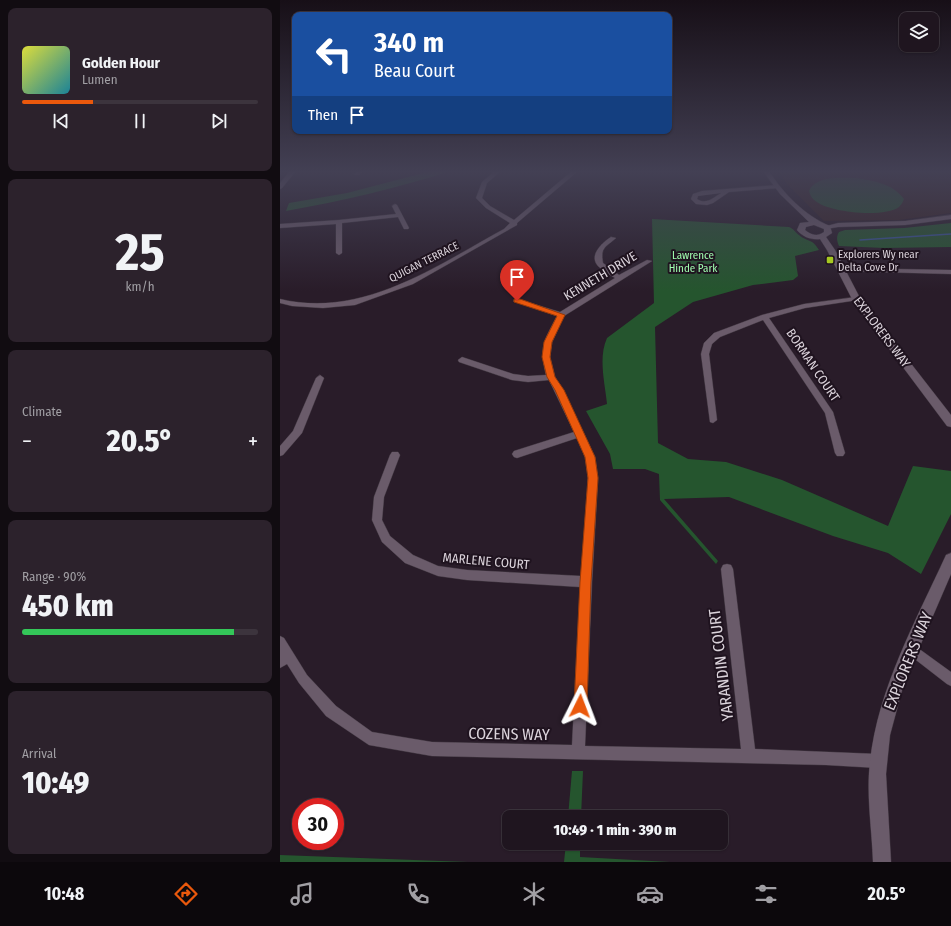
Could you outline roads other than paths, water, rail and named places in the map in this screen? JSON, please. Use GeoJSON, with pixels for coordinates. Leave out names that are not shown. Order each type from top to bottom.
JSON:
{"type":"FeatureCollection","features":[{"type":"Feature","properties":{"kind":"street"},"geometry":{"type":"LineString","coordinates":[[398,211],[406,228]]}},
{"type":"Feature","properties":{"kind":"street"},"geometry":{"type":"LineString","coordinates":[[493,211],[515,224]]}},
{"type":"Feature","properties":{"kind":"street","name":"QUIGAN TERRACE"},"geometry":{"type":"LineString","coordinates":[[280,302],[323,306],[352,303],[381,294],[411,283],[506,230],[529,211]]}},
{"type":"Feature","properties":{"kind":"street"},"geometry":{"type":"LineString","coordinates":[[798,211],[803,225],[801,230],[807,235],[822,237],[828,234],[829,231],[826,227]]}},
{"type":"Feature","properties":{"kind":"street"},"geometry":{"type":"LineString","coordinates":[[801,211],[815,223],[826,227],[838,225],[901,223],[951,216]]}},
{"type":"Feature","properties":{"kind":"street"},"geometry":{"type":"LineString","coordinates":[[280,226],[400,216]]}},
{"type":"Feature","properties":{"kind":"street"},"geometry":{"type":"LineString","coordinates":[[339,222],[339,253]]}},
{"type":"Feature","properties":{"kind":"street"},"geometry":{"type":"LineString","coordinates":[[803,225],[815,223]]}},
{"type":"Feature","properties":{"kind":"street","name":"EXPLORERS WAY"},"geometry":{"type":"LineString","coordinates":[[822,237],[828,244],[856,299],[951,423]]}},
{"type":"Feature","properties":{"kind":"street"},"geometry":{"type":"LineString","coordinates":[[613,238],[600,248],[598,256],[600,264],[619,278]]}},
{"type":"Feature","properties":{"kind":"street","name":"KENNETH DRIVE"},"geometry":{"type":"LineString","coordinates":[[578,752],[586,582],[593,478],[590,457],[559,390],[551,377],[546,357],[548,342],[561,315],[619,278],[649,261]]}},
{"type":"Feature","properties":{"kind":"street"},"geometry":{"type":"LineString","coordinates":[[841,270],[900,270],[951,273]]}},
{"type":"Feature","properties":{"kind":"street"},"geometry":{"type":"LineString","coordinates":[[712,420],[705,354],[708,343],[717,335],[765,317],[804,306],[856,299]]}},
{"type":"Feature","properties":{"kind":"street"},"geometry":{"type":"LineString","coordinates":[[517,301],[561,315]]}},
{"type":"Feature","properties":{"kind":"street","name":"BORMAN COURT"},"geometry":{"type":"LineString","coordinates":[[765,317],[829,412],[840,453]]}},
{"type":"Feature","properties":{"kind":"street"},"geometry":{"type":"LineString","coordinates":[[462,360],[512,377],[528,379],[551,377]]}},
{"type":"Feature","properties":{"kind":"street"},"geometry":{"type":"LineString","coordinates":[[280,452],[298,433],[320,378]]}},
{"type":"Feature","properties":{"kind":"street"},"geometry":{"type":"LineString","coordinates":[[517,454],[580,434]]}},
{"type":"Feature","properties":{"kind":"street","name":"MARLENE COURT"},"geometry":{"type":"LineString","coordinates":[[395,455],[379,497],[377,520],[386,538],[409,559],[438,571],[467,575],[586,582]]}},
{"type":"Feature","properties":{"kind":"street","name":"EXPLORERS WAY"},"geometry":{"type":"LineString","coordinates":[[882,862],[877,788],[878,761],[888,704],[951,559]]}},
{"type":"Feature","properties":{"kind":"street","name":"YARANDIN COURT"},"geometry":{"type":"LineString","coordinates":[[727,569],[749,757]]}},
{"type":"Feature","properties":{"kind":"street","name":"COZENS WAY"},"geometry":{"type":"LineString","coordinates":[[280,642],[284,659],[331,711],[369,738],[432,749],[826,758],[878,761]]}},
{"type":"Feature","properties":{"kind":"street"},"geometry":{"type":"LineString","coordinates":[[911,649],[951,680]]}},
{"type":"Feature","properties":{"kind":"waterway"},"geometry":{"type":"LineString","coordinates":[[860,240],[951,234]]}},
{"type":"Feature","properties":{"kind":"place","name":"Explorers Wy near Delta Cove Dr"},"geometry":{"type":"Point","coordinates":[830,260]}},
{"type":"Feature","properties":{"kind":"park label","name":"Lawrence Hinde Park"},"geometry":{"type":"Point","coordinates":[693,261]}}]}
